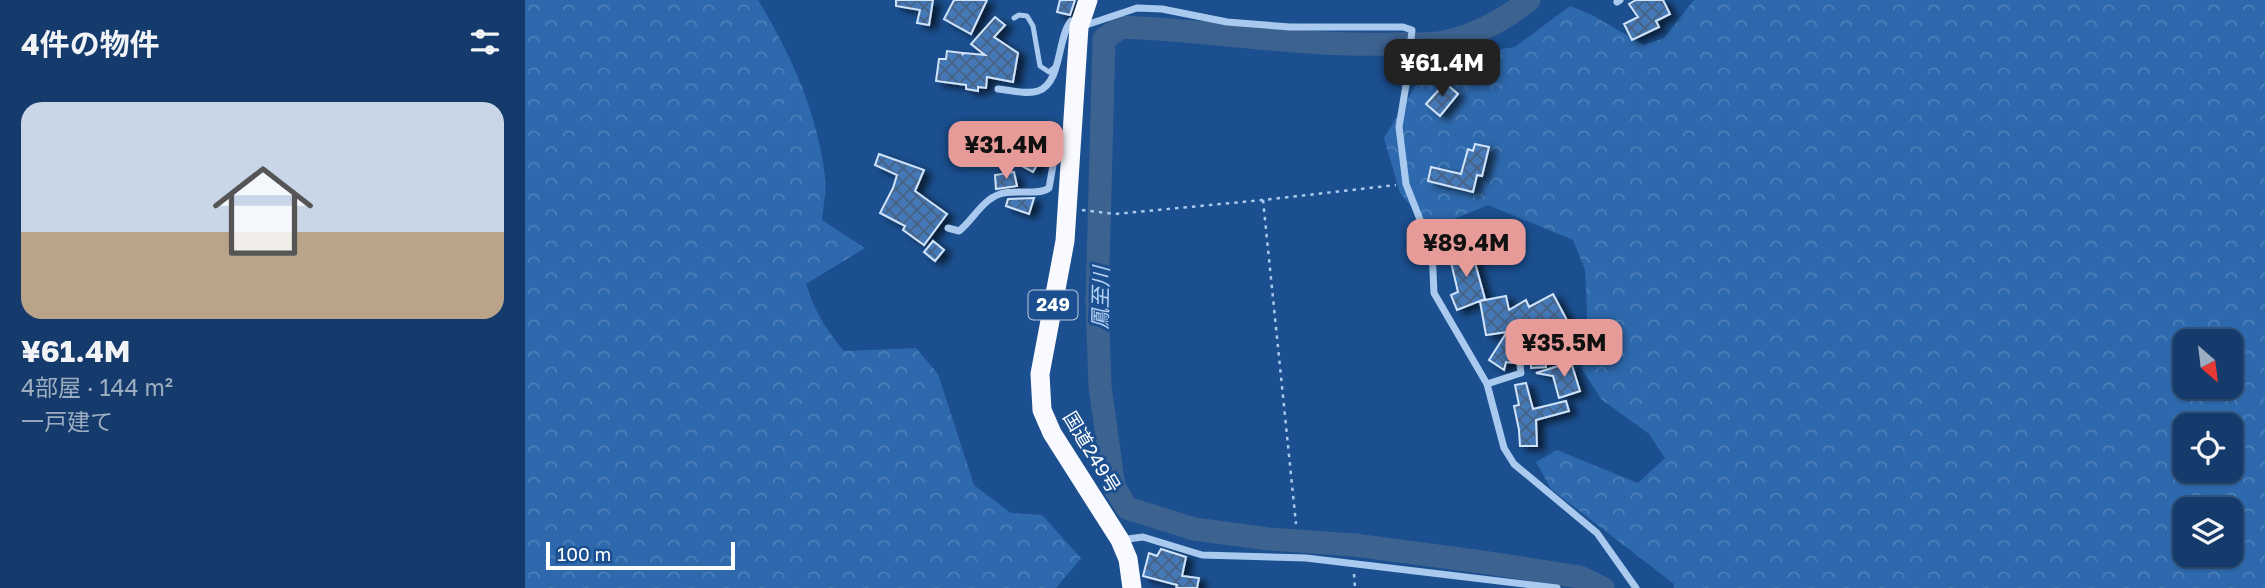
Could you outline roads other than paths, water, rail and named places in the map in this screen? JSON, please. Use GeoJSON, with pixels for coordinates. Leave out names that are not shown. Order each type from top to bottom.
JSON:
{"type":"FeatureCollection","features":[{"type":"Feature","properties":{"kind":"highway","name":"国道249号"},"geometry":{"type":"LineString","coordinates":[[1088,0],[1080,24],[1065,241],[1041,373],[1042,410],[1052,433],[1120,540],[1128,559],[1132,588]]}},
{"type":"Feature","properties":{"kind":"street"},"geometry":{"type":"LineString","coordinates":[[998,89],[1038,91],[1046,86],[1057,65],[1064,29],[1071,21],[1080,24],[1137,8],[1163,9],[1227,22],[1290,27],[1403,27],[1412,30],[1408,79],[1399,127],[1406,184],[1432,250],[1434,293],[1487,384],[1504,448],[1514,464],[1597,533],[1636,588]]}},
{"type":"Feature","properties":{"kind":"street"},"geometry":{"type":"LineString","coordinates":[[947,228],[959,231],[970,222],[985,202],[999,194],[1027,190],[1044,192],[1049,188],[1055,154],[1062,142],[1072,143]]}},
{"type":"Feature","properties":{"kind":"street"},"geometry":{"type":"LineString","coordinates":[[1487,384],[1521,373],[1521,356],[1529,343]]}},
{"type":"Feature","properties":{"kind":"street"},"geometry":{"type":"LineString","coordinates":[[1120,540],[1143,537],[1202,555],[1306,558],[1557,587]]}},
{"type":"Feature","properties":{"kind":"lane"},"geometry":{"type":"LineString","coordinates":[[1014,18],[1019,15],[1027,16],[1033,26],[1040,66],[1049,72],[1057,65]]}},
{"type":"Feature","properties":{"kind":"waterway","name":"鳳至川"},"geometry":{"type":"LineString","coordinates":[[1529,0],[1479,31],[1438,43],[1323,43],[1121,27],[1104,39],[1097,302],[1100,386],[1114,487],[1127,508],[1194,529],[1269,539],[1355,545],[1482,562],[1580,577],[1603,588]]}}]}
